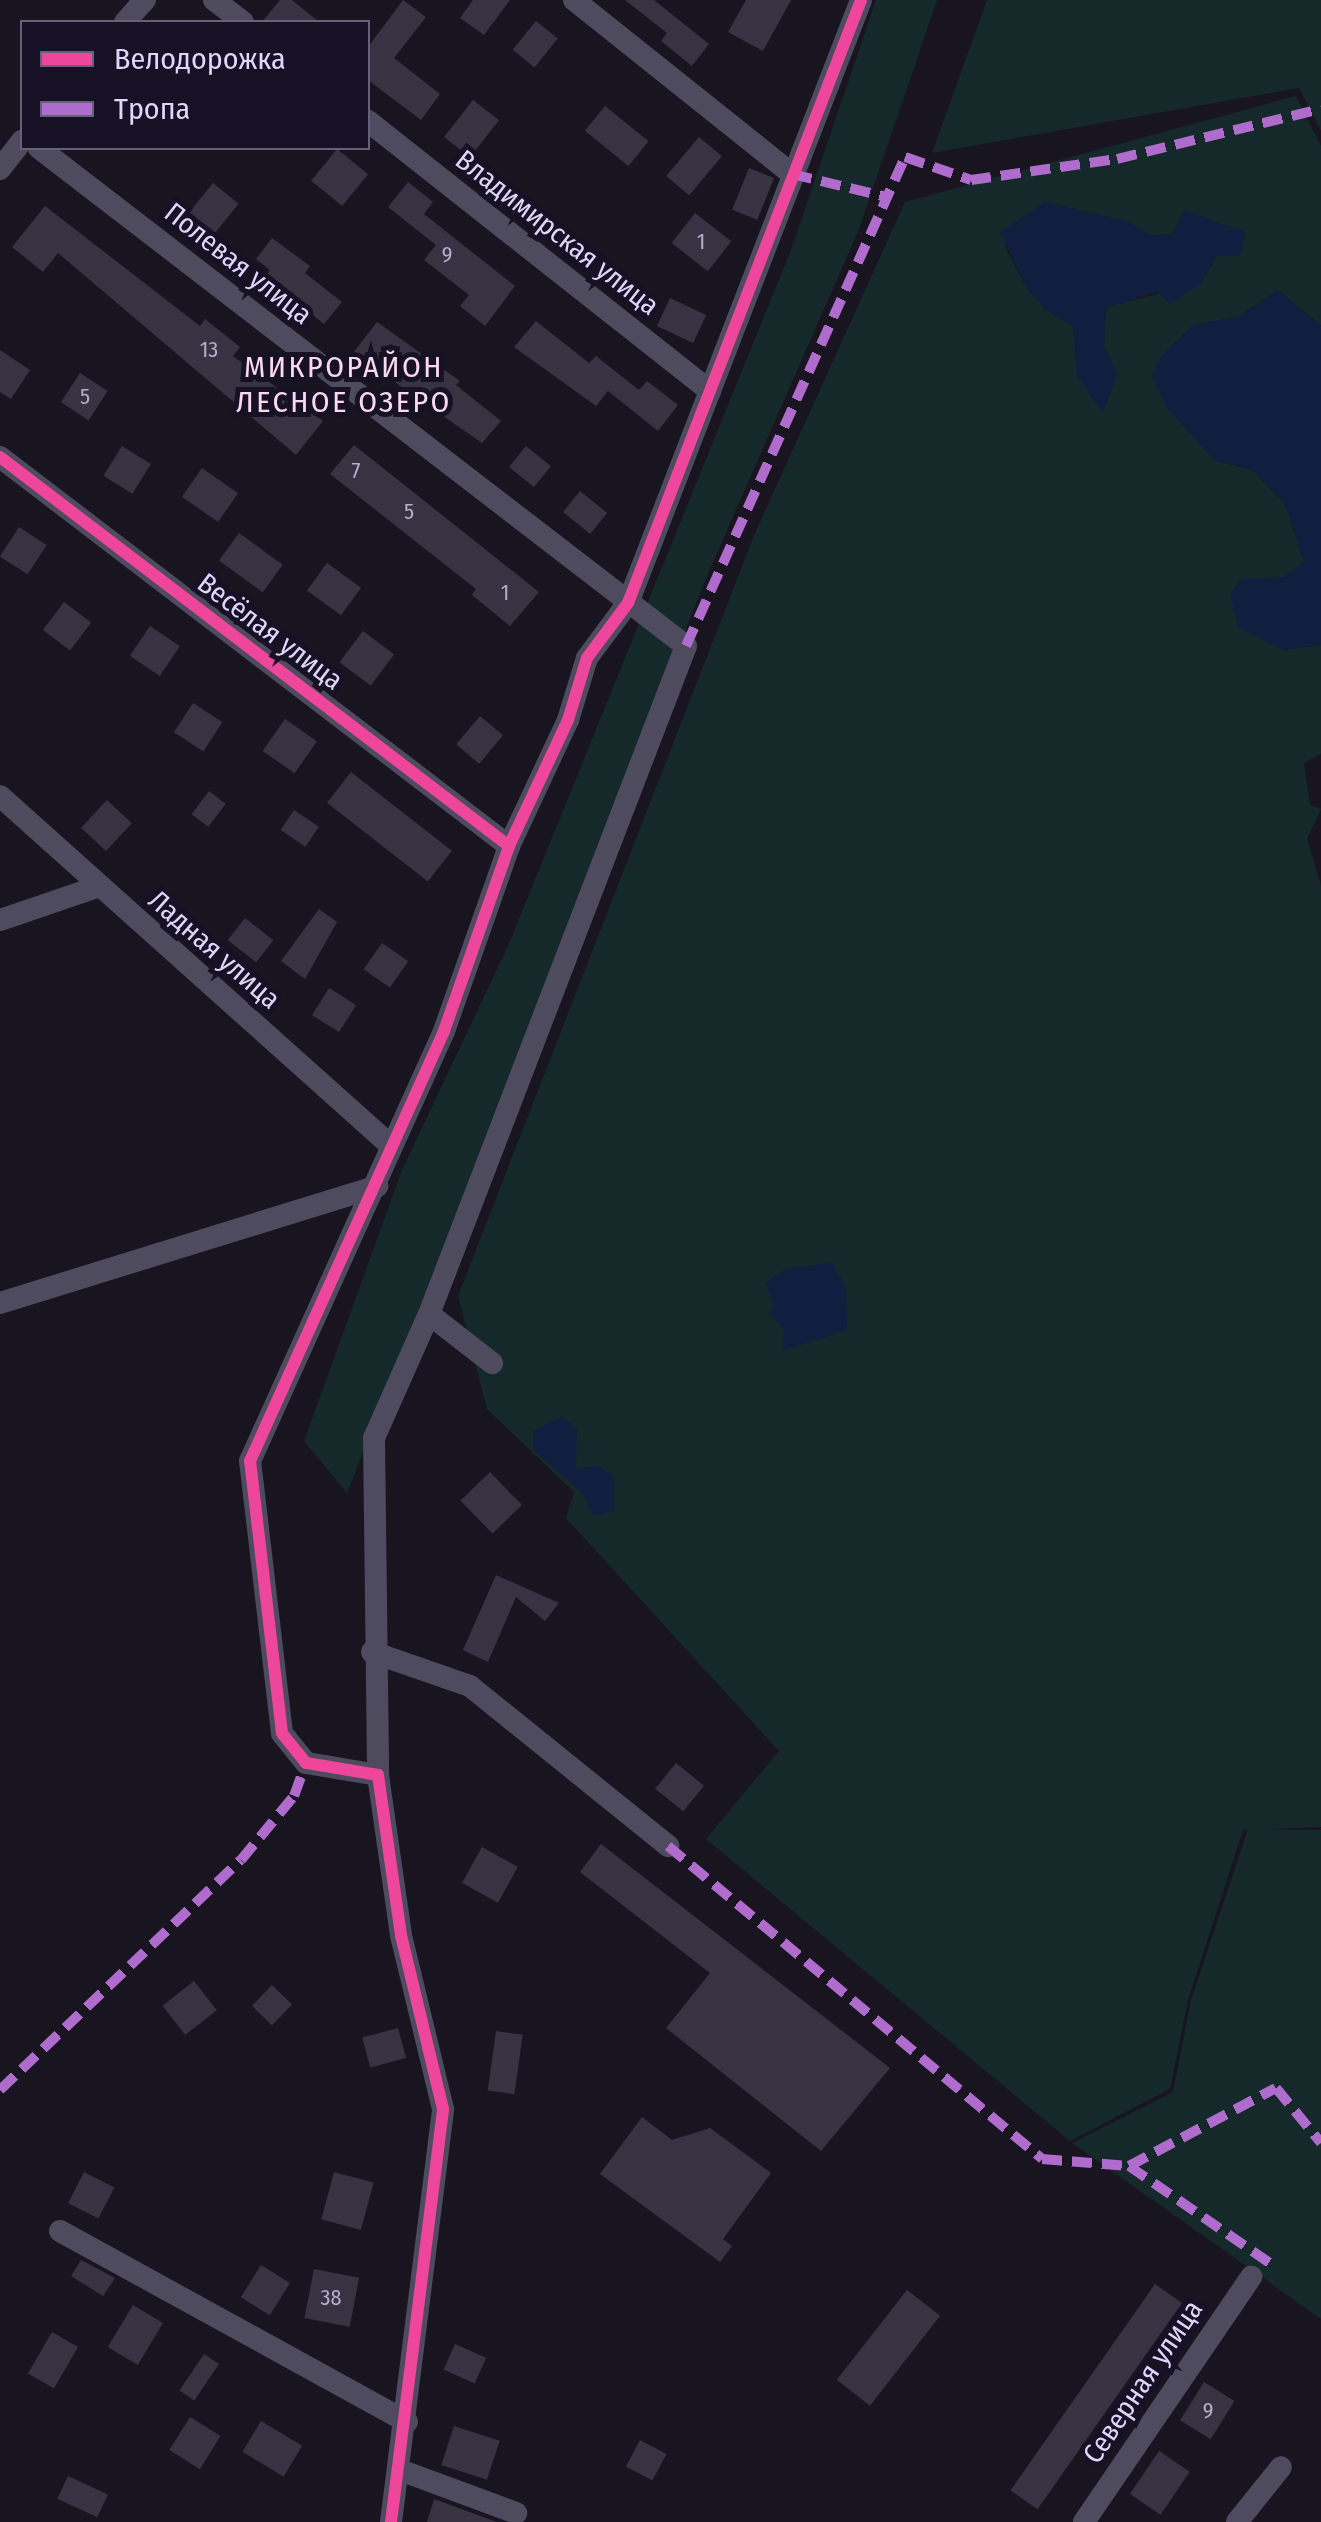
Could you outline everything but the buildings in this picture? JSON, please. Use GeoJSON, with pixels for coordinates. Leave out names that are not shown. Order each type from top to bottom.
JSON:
{"type":"FeatureCollection","features":[{"type":"Feature","properties":{"kind":"street"},"geometry":{"type":"LineString","coordinates":[[128,20],[145,0]]}},
{"type":"Feature","properties":{"kind":"street"},"geometry":{"type":"LineString","coordinates":[[214,0],[240,20]]}},
{"type":"Feature","properties":{"kind":"street"},"geometry":{"type":"LineString","coordinates":[[574,0],[792,174]]}},
{"type":"Feature","properties":{"kind":"street"},"geometry":{"type":"LineString","coordinates":[[378,1775],[306,1763],[282,1733],[250,1461],[444,1031],[508,846],[568,720],[588,658],[628,603],[861,0]]}},
{"type":"Feature","properties":{"kind":"street","name":"Владимирская улица"},"geometry":{"type":"LineString","coordinates":[[370,123],[710,391]]}},
{"type":"Feature","properties":{"kind":"street"},"geometry":{"type":"LineString","coordinates":[[0,169],[20,144]]}},
{"type":"Feature","properties":{"kind":"street","name":"Полевая улица"},"geometry":{"type":"LineString","coordinates":[[42,150],[686,646],[428,1314]]}},
{"type":"Feature","properties":{"kind":"street","name":"Весёлая улица"},"geometry":{"type":"LineString","coordinates":[[0,457],[508,846]]}},
{"type":"Feature","properties":{"kind":"street","name":"Ладная улица"},"geometry":{"type":"LineString","coordinates":[[0,796],[390,1145]]}},
{"type":"Feature","properties":{"kind":"street"},"geometry":{"type":"LineString","coordinates":[[0,920],[98,887]]}},
{"type":"Feature","properties":{"kind":"street"},"geometry":{"type":"LineString","coordinates":[[0,1303],[377,1186]]}},
{"type":"Feature","properties":{"kind":"street"},"geometry":{"type":"LineString","coordinates":[[392,2522],[443,2109],[400,1935],[378,1775],[372,1652],[374,1438],[428,1314],[492,1363]]}},
{"type":"Feature","properties":{"kind":"street"},"geometry":{"type":"LineString","coordinates":[[372,1652],[470,1686],[668,1846]]}},
{"type":"Feature","properties":{"kind":"street"},"geometry":{"type":"LineString","coordinates":[[60,2231],[407,2422]]}},
{"type":"Feature","properties":{"kind":"street","name":"Северная улица"},"geometry":{"type":"LineString","coordinates":[[1084,2522],[1250,2276]]}},
{"type":"Feature","properties":{"kind":"street"},"geometry":{"type":"LineString","coordinates":[[1237,2522],[1281,2467]]}},
{"type":"Feature","properties":{"kind":"street"},"geometry":{"type":"LineString","coordinates":[[400,2470],[516,2512]]}},
{"type":"Feature","properties":{"kind":"green space"},"geometry":{"type":"Polygon","coordinates":[[[876,0],[937,0],[859,229],[704,583],[347,1493],[304,1441],[402,1170],[508,946],[791,250],[876,0]]]}},
{"type":"Feature","properties":{"kind":"green space"},"geometry":{"type":"Polygon","coordinates":[[[987,0],[1321,0],[1321,131],[1299,88],[932,153],[987,0]]]}},
{"type":"Feature","properties":{"kind":"green space"},"geometry":{"type":"Polygon","coordinates":[[[1296,96],[1321,146],[1321,326],[1278,290],[1238,317],[1193,325],[1214,460],[1253,470],[1285,504],[1304,562],[1285,577],[1261,582],[1283,650],[1321,645],[1321,754],[1304,763],[1310,805],[1321,809],[1307,839],[1321,885],[1321,1827],[1243,1830],[1188,2000],[1170,2089],[1070,2141],[706,1839],[779,1751],[566,1518],[574,1492],[487,1409],[458,1296],[755,533],[905,202],[1296,96]],[[1045,202],[1005,246],[1026,287],[1046,310],[1073,326],[1078,378],[1117,375],[1104,346],[1106,307],[1201,283],[1217,256],[1173,234],[1151,236],[1129,222],[1045,202]]]}},
{"type":"Feature","properties":{"kind":"green space"},"geometry":{"type":"Polygon","coordinates":[[[1248,1829],[1321,1830],[1321,2319],[1072,2143],[1173,2092],[1191,2000],[1248,1829]]]}},
{"type":"Feature","properties":{"kind":"water"},"geometry":{"type":"Polygon","coordinates":[[[1045,202],[1129,222],[1152,236],[1173,234],[1184,210],[1245,232],[1241,255],[1217,256],[1201,283],[1170,304],[1157,292],[1106,308],[1104,346],[1117,375],[1103,413],[1078,378],[1073,326],[1046,310],[1026,287],[1000,232],[1045,202]]]}},
{"type":"Feature","properties":{"kind":"water"},"geometry":{"type":"Polygon","coordinates":[[[1278,290],[1321,326],[1321,645],[1283,650],[1238,627],[1230,595],[1241,579],[1285,577],[1304,562],[1285,504],[1253,470],[1214,460],[1166,407],[1152,376],[1161,356],[1193,325],[1238,317],[1278,290]]]}},
{"type":"Feature","properties":{"kind":"water"},"geometry":{"type":"Polygon","coordinates":[[[832,1262],[846,1288],[847,1330],[782,1351],[784,1328],[769,1315],[774,1305],[765,1283],[786,1269],[832,1262]]]}},
{"type":"Feature","properties":{"kind":"water"},"geometry":{"type":"Polygon","coordinates":[[[563,1416],[577,1430],[576,1469],[598,1466],[614,1476],[614,1511],[593,1516],[583,1494],[533,1450],[533,1431],[563,1416]]]}},
{"type":"Feature","properties":{"kind":"marked path"},"geometry":{"type":"LineString","coordinates":[[686,646],[905,157],[971,180],[1117,159],[1321,109]]}},
{"type":"Feature","properties":{"kind":"marked path"},"geometry":{"type":"LineString","coordinates":[[792,174],[887,197]]}},
{"type":"Feature","properties":{"kind":"marked path"},"geometry":{"type":"LineString","coordinates":[[0,2090],[241,1860],[294,1796],[306,1763]]}},
{"type":"Feature","properties":{"kind":"marked path"},"geometry":{"type":"LineString","coordinates":[[668,1846],[1042,2159],[1129,2166],[1274,2266]]}},
{"type":"Feature","properties":{"kind":"marked path"},"geometry":{"type":"LineString","coordinates":[[1129,2166],[1276,2088],[1321,2143]]}},
{"type":"Feature","properties":{"kind":"cycle path"},"geometry":{"type":"LineString","coordinates":[[391,2522],[443,2109],[401,1935],[378,1775],[306,1763],[282,1733],[250,1461],[444,1031],[509,846],[568,720],[587,658],[628,603],[861,0]]}},
{"type":"Feature","properties":{"kind":"cycle path"},"geometry":{"type":"LineString","coordinates":[[0,457],[509,846]]}},
{"type":"Feature","properties":{"kind":"district","name":"МИКРОРАЙОН ЛЕСНОЕ ОЗЕРО"},"geometry":{"type":"Point","coordinates":[344,384]}}]}
